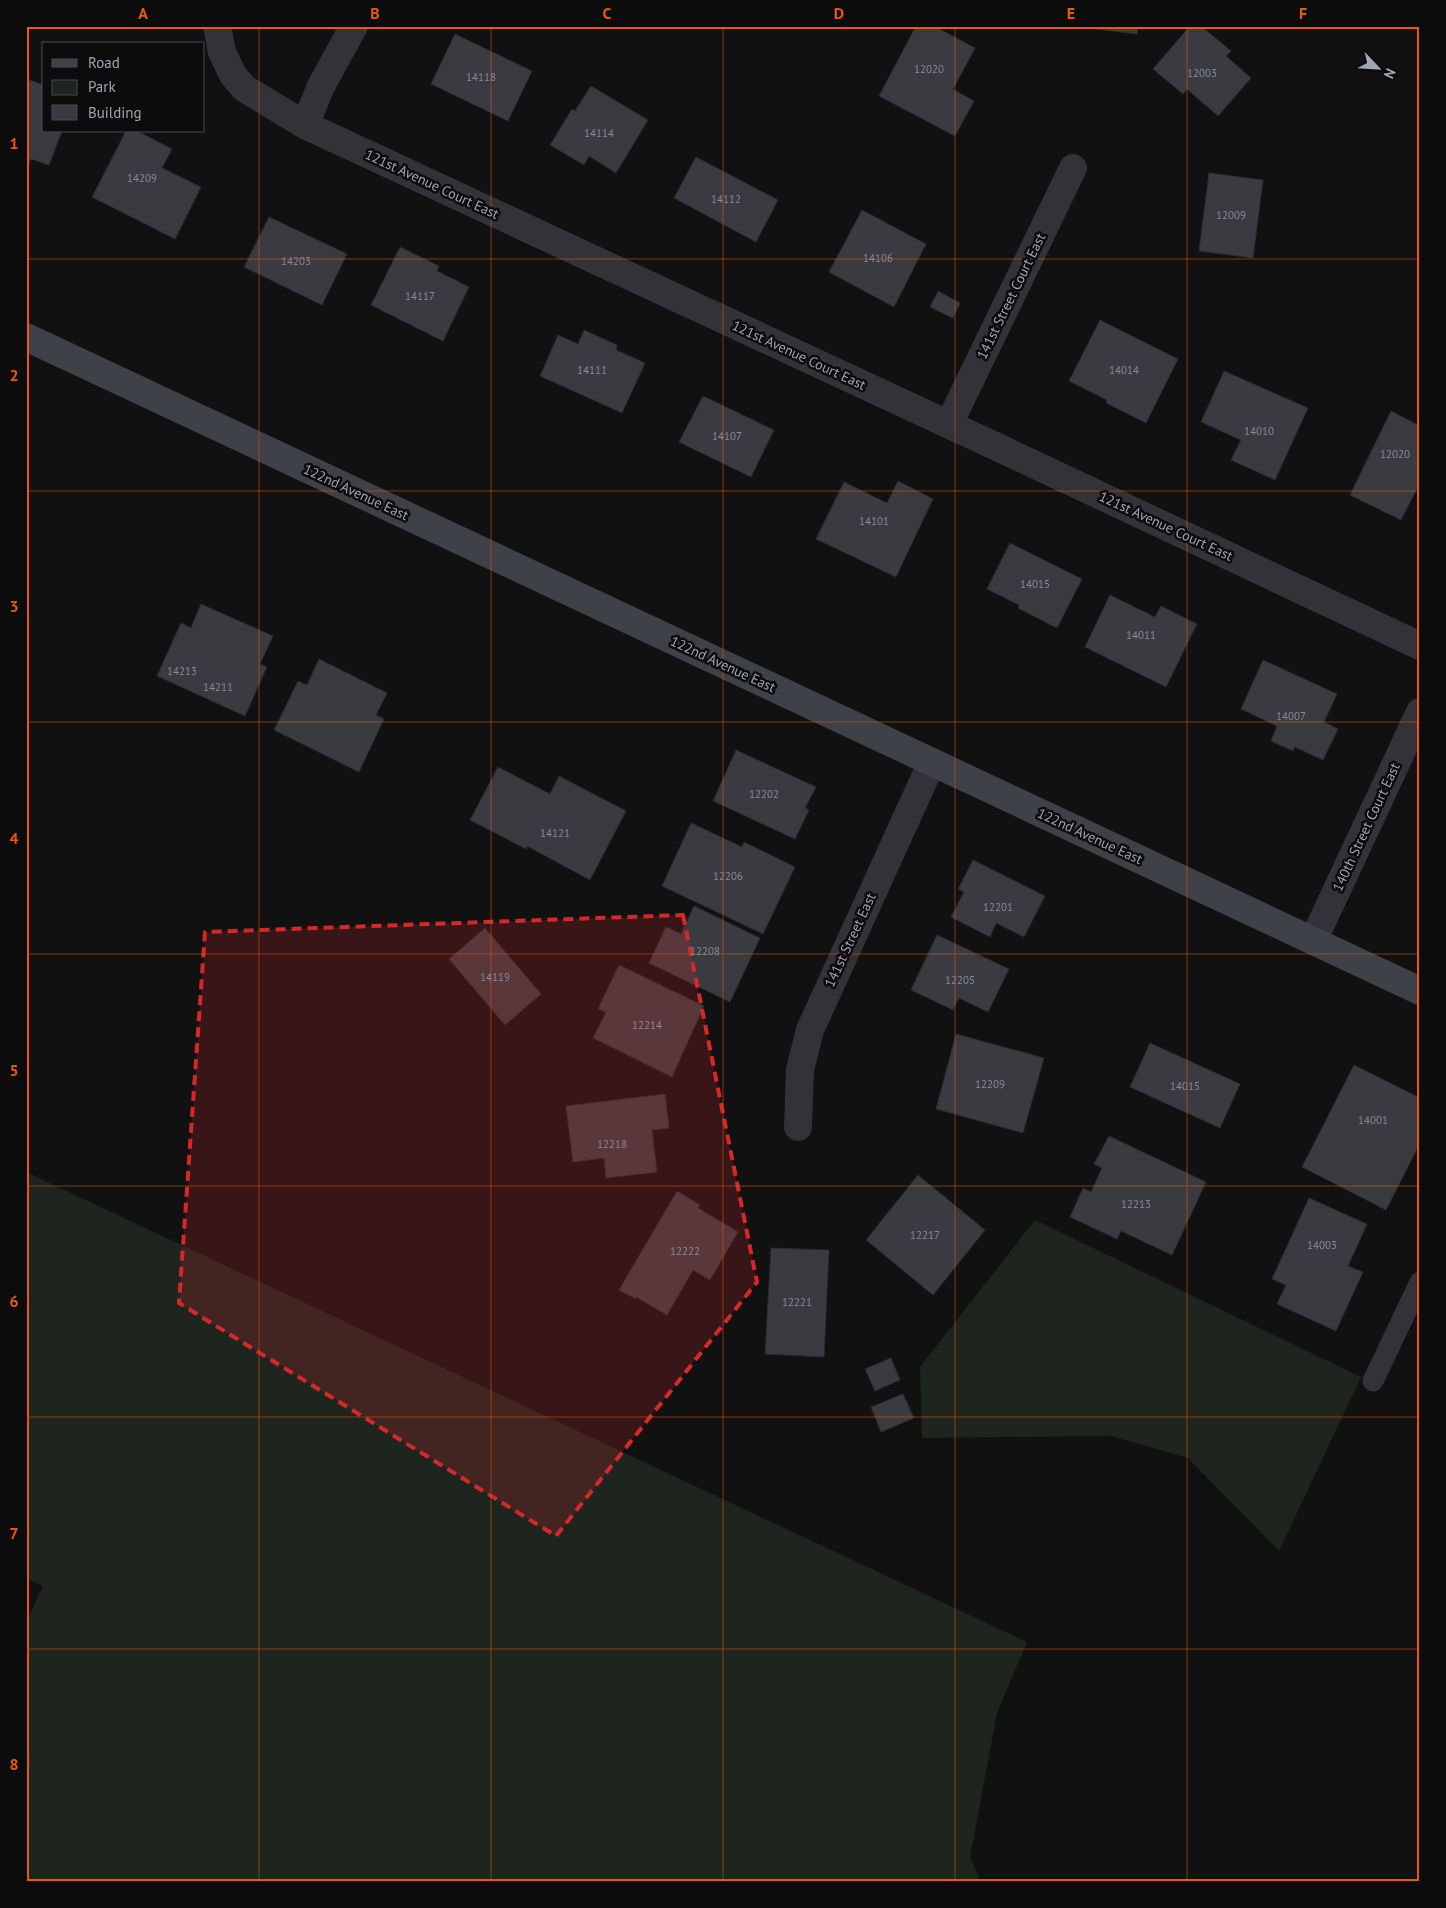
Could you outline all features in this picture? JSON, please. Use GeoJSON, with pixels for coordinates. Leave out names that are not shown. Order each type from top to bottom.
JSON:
{"type":"FeatureCollection","features":[{"type":"Feature","properties":{"kind":"main road","name":"122nd Avenue East"},"geometry":{"type":"LineString","coordinates":[[26,337],[1420,992]]}},
{"type":"Feature","properties":{"kind":"street","name":"121st Avenue Court East"},"geometry":{"type":"LineString","coordinates":[[217,26],[222,52],[233,75],[244,88],[305,125],[949,424],[1420,646]]}},
{"type":"Feature","properties":{"kind":"street"},"geometry":{"type":"LineString","coordinates":[[305,125],[321,86],[354,26]]}},
{"type":"Feature","properties":{"kind":"street","name":"141st Street Court East"},"geometry":{"type":"LineString","coordinates":[[949,424],[1074,168]]}},
{"type":"Feature","properties":{"kind":"street","name":"140th Street Court East"},"geometry":{"type":"LineString","coordinates":[[1313,941],[1420,712]]}},
{"type":"Feature","properties":{"kind":"street","name":"141st Street East"},"geometry":{"type":"LineString","coordinates":[[798,1127],[800,1070],[810,1030],[932,762]]}},
{"type":"Feature","properties":{"kind":"lane"},"geometry":{"type":"LineString","coordinates":[[1372,1381],[1420,1282]]}},
{"type":"Feature","properties":{"kind":"highlighted area"},"geometry":{"type":"Polygon","coordinates":[[[683,915],[757,1282],[556,1536],[179,1303],[205,932],[683,915]]]}},
{"type":"Feature","properties":{"kind":"green space"},"geometry":{"type":"Polygon","coordinates":[[[26,1172],[1027,1642],[997,1713],[970,1857],[981,1882],[26,1882],[26,1622],[43,1586],[26,1578],[26,1172]]]}},
{"type":"Feature","properties":{"kind":"green space"},"geometry":{"type":"Polygon","coordinates":[[[1035,1220],[1361,1377],[1279,1551],[1188,1458],[1111,1436],[922,1438],[920,1367],[1035,1220]]]}},
{"type":"Feature","properties":{"kind":"building"},"geometry":{"type":"Polygon","coordinates":[[[916,26],[934,26],[975,48],[953,89],[974,101],[955,136],[879,96],[916,26]]]}},
{"type":"Feature","properties":{"kind":"building"},"geometry":{"type":"Polygon","coordinates":[[[1096,26],[1138,26],[1137,34],[1096,29],[1096,26]]]}},
{"type":"Feature","properties":{"kind":"building"},"geometry":{"type":"Polygon","coordinates":[[[1190,26],[1201,26],[1231,51],[1226,56],[1251,78],[1218,116],[1187,89],[1183,94],[1153,69],[1190,26]]]}},
{"type":"Feature","properties":{"kind":"building"},"geometry":{"type":"Polygon","coordinates":[[[455,34],[532,71],[508,121],[431,84],[455,34]]]}},
{"type":"Feature","properties":{"kind":"building"},"geometry":{"type":"Polygon","coordinates":[[[26,79],[42,84],[42,132],[62,132],[49,165],[31,159],[26,172],[26,79]]]}},
{"type":"Feature","properties":{"kind":"building"},"geometry":{"type":"Polygon","coordinates":[[[591,86],[648,120],[616,173],[589,156],[584,165],[550,145],[572,109],[575,111],[591,86]]]}},
{"type":"Feature","properties":{"kind":"building"},"geometry":{"type":"Polygon","coordinates":[[[125,132],[139,132],[172,149],[162,168],[201,187],[175,239],[92,197],[125,132]]]}},
{"type":"Feature","properties":{"kind":"building"},"geometry":{"type":"Polygon","coordinates":[[[696,157],[778,200],[756,242],[674,198],[696,157]]]}},
{"type":"Feature","properties":{"kind":"building"},"geometry":{"type":"Polygon","coordinates":[[[1209,173],[1263,180],[1253,258],[1199,251],[1209,173]]]}},
{"type":"Feature","properties":{"kind":"building"},"geometry":{"type":"Polygon","coordinates":[[[862,210],[926,244],[894,307],[829,272],[862,210]]]}},
{"type":"Feature","properties":{"kind":"building"},"geometry":{"type":"Polygon","coordinates":[[[269,217],[347,254],[322,305],[244,267],[269,217]]]}},
{"type":"Feature","properties":{"kind":"building"},"geometry":{"type":"Polygon","coordinates":[[[400,247],[439,266],[437,271],[469,287],[443,341],[371,305],[400,247]]]}},
{"type":"Feature","properties":{"kind":"building"},"geometry":{"type":"Polygon","coordinates":[[[938,291],[960,303],[953,318],[930,307],[938,291]]]}},
{"type":"Feature","properties":{"kind":"building"},"geometry":{"type":"Polygon","coordinates":[[[1100,320],[1178,359],[1146,423],[1106,403],[1107,400],[1069,381],[1100,320]]]}},
{"type":"Feature","properties":{"kind":"building"},"geometry":{"type":"Polygon","coordinates":[[[584,330],[617,345],[616,350],[645,363],[622,413],[540,376],[558,335],[578,344],[584,330]]]}},
{"type":"Feature","properties":{"kind":"building"},"geometry":{"type":"Polygon","coordinates":[[[1224,371],[1308,408],[1275,480],[1231,460],[1241,440],[1201,422],[1224,371]]]}},
{"type":"Feature","properties":{"kind":"building"},"geometry":{"type":"Polygon","coordinates":[[[703,396],[774,430],[751,477],[679,442],[703,396]]]}},
{"type":"Feature","properties":{"kind":"building"},"geometry":{"type":"Polygon","coordinates":[[[1391,411],[1420,426],[1420,483],[1401,520],[1350,495],[1391,411]]]}},
{"type":"Feature","properties":{"kind":"building"},"geometry":{"type":"Polygon","coordinates":[[[898,481],[933,499],[896,577],[816,539],[844,482],[887,503],[898,481]]]}},
{"type":"Feature","properties":{"kind":"building"},"geometry":{"type":"Polygon","coordinates":[[[1010,543],[1082,579],[1057,628],[1018,608],[1019,605],[987,589],[1010,543]]]}},
{"type":"Feature","properties":{"kind":"building"},"geometry":{"type":"Polygon","coordinates":[[[1110,595],[1155,617],[1161,606],[1197,624],[1166,687],[1085,647],[1110,595]]]}},
{"type":"Feature","properties":{"kind":"building"},"geometry":{"type":"Polygon","coordinates":[[[201,604],[273,636],[260,664],[267,667],[245,716],[157,676],[181,623],[191,628],[201,604]]]}},
{"type":"Feature","properties":{"kind":"building"},"geometry":{"type":"Polygon","coordinates":[[[319,659],[387,693],[376,715],[384,719],[359,772],[274,730],[298,681],[307,685],[319,659]]]}},
{"type":"Feature","properties":{"kind":"building"},"geometry":{"type":"Polygon","coordinates":[[[1263,660],[1337,694],[1324,722],[1338,729],[1323,760],[1295,747],[1293,751],[1271,741],[1277,726],[1241,709],[1263,660]]]}},
{"type":"Feature","properties":{"kind":"building"},"geometry":{"type":"Polygon","coordinates":[[[736,750],[816,787],[805,808],[809,810],[795,839],[713,801],[736,750]]]}},
{"type":"Feature","properties":{"kind":"building"},"geometry":{"type":"Polygon","coordinates":[[[498,767],[550,794],[559,776],[626,811],[590,880],[527,846],[526,849],[470,820],[498,767]]]}},
{"type":"Feature","properties":{"kind":"building"},"geometry":{"type":"Polygon","coordinates":[[[691,823],[742,847],[744,842],[795,867],[763,934],[662,886],[691,823]]]}},
{"type":"Feature","properties":{"kind":"building"},"geometry":{"type":"Polygon","coordinates":[[[973,860],[1045,896],[1024,937],[996,923],[990,937],[951,917],[964,892],[958,889],[973,860]]]}},
{"type":"Feature","properties":{"kind":"building"},"geometry":{"type":"Polygon","coordinates":[[[694,906],[760,938],[730,1002],[649,963],[666,927],[681,934],[694,906]]]}},
{"type":"Feature","properties":{"kind":"building"},"geometry":{"type":"Polygon","coordinates":[[[485,928],[541,994],[505,1025],[449,959],[485,928]]]}},
{"type":"Feature","properties":{"kind":"building"},"geometry":{"type":"Polygon","coordinates":[[[937,935],[1009,969],[988,1012],[959,998],[953,1010],[911,990],[937,935]]]}},
{"type":"Feature","properties":{"kind":"building"},"geometry":{"type":"Polygon","coordinates":[[[619,965],[704,1006],[672,1077],[593,1038],[606,1012],[598,1009],[619,965]]]}},
{"type":"Feature","properties":{"kind":"building"},"geometry":{"type":"Polygon","coordinates":[[[956,1034],[1044,1058],[1023,1133],[936,1109],[956,1034]]]}},
{"type":"Feature","properties":{"kind":"building"},"geometry":{"type":"Polygon","coordinates":[[[1150,1043],[1240,1084],[1220,1128],[1130,1087],[1150,1043]]]}},
{"type":"Feature","properties":{"kind":"building"},"geometry":{"type":"Polygon","coordinates":[[[1354,1065],[1420,1098],[1420,1143],[1386,1210],[1302,1167],[1354,1065]]]}},
{"type":"Feature","properties":{"kind":"building"},"geometry":{"type":"Polygon","coordinates":[[[665,1094],[669,1128],[652,1130],[657,1172],[606,1178],[604,1158],[573,1162],[566,1106],[665,1094]]]}},
{"type":"Feature","properties":{"kind":"building"},"geometry":{"type":"Polygon","coordinates":[[[1109,1136],[1206,1182],[1172,1255],[1121,1231],[1117,1239],[1070,1217],[1083,1188],[1091,1192],[1102,1168],[1094,1164],[1109,1136]]]}},
{"type":"Feature","properties":{"kind":"building"},"geometry":{"type":"Polygon","coordinates":[[[918,1175],[985,1230],[933,1295],[866,1240],[918,1175]]]}},
{"type":"Feature","properties":{"kind":"building"},"geometry":{"type":"Polygon","coordinates":[[[677,1191],[700,1205],[698,1208],[738,1232],[710,1280],[693,1270],[667,1315],[636,1297],[636,1299],[619,1290],[677,1191]]]}},
{"type":"Feature","properties":{"kind":"building"},"geometry":{"type":"Polygon","coordinates":[[[1309,1198],[1367,1224],[1348,1266],[1363,1272],[1336,1331],[1277,1304],[1286,1285],[1272,1279],[1309,1198]]]}},
{"type":"Feature","properties":{"kind":"building"},"geometry":{"type":"Polygon","coordinates":[[[771,1248],[829,1250],[824,1357],[765,1354],[771,1248]]]}},
{"type":"Feature","properties":{"kind":"building"},"geometry":{"type":"Polygon","coordinates":[[[891,1358],[900,1380],[875,1391],[865,1369],[891,1358]]]}},
{"type":"Feature","properties":{"kind":"building"},"geometry":{"type":"Polygon","coordinates":[[[903,1394],[914,1418],[881,1432],[871,1407],[903,1394]]]}}]}
